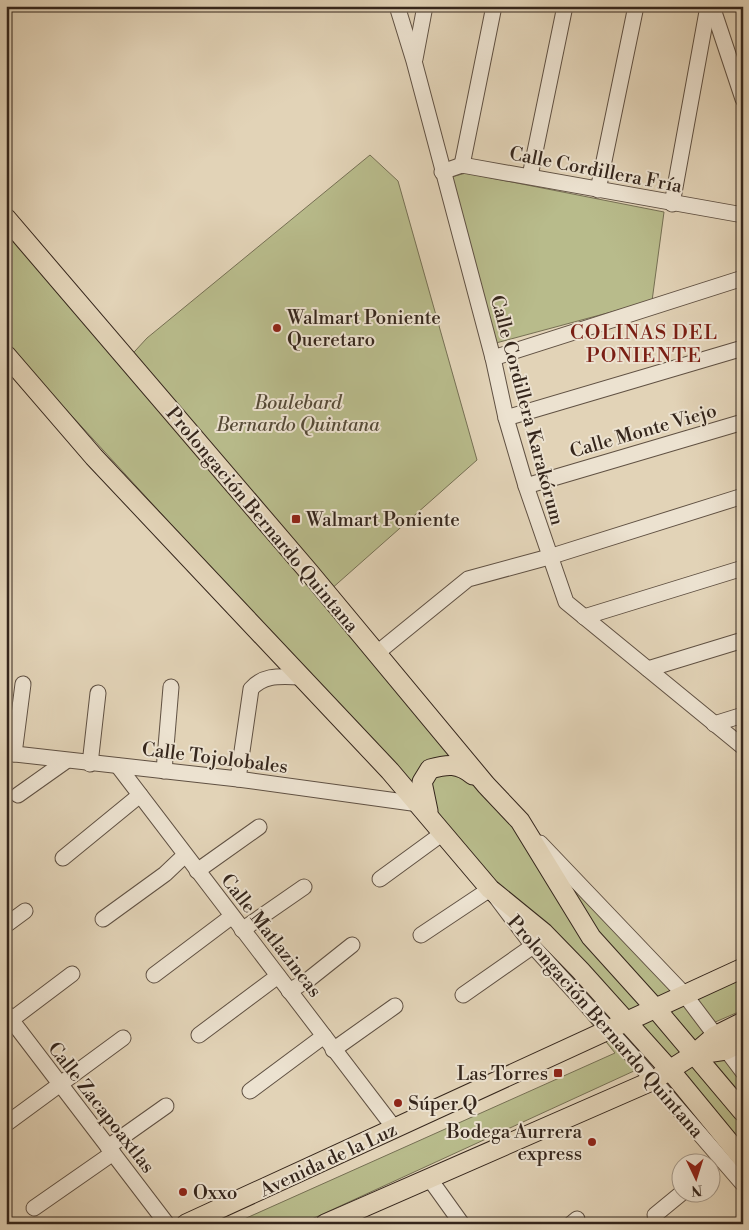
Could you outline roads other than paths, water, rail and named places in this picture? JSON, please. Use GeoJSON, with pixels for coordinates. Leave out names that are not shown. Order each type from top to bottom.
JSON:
{"type":"FeatureCollection","features":[{"type":"Feature","properties":{"kind":"main road","name":"Prolongación Bernardo Quintana"},"geometry":{"type":"LineString","coordinates":[[6,218],[486,785],[520,821],[560,883],[591,938],[656,1009],[743,1112]]}},
{"type":"Feature","properties":{"kind":"main road","name":"Prolongación Bernardo Quintana"},"geometry":{"type":"LineString","coordinates":[[6,355],[94,457],[303,677],[424,809],[490,889],[544,933],[627,1022],[661,1075],[743,1159]]}},
{"type":"Feature","properties":{"kind":"main road"},"geometry":{"type":"LineString","coordinates":[[424,809],[422,787],[424,778],[430,769],[448,764],[458,765],[486,785]]}},
{"type":"Feature","properties":{"kind":"main road","name":"Avenida de la Luz"},"geometry":{"type":"LineString","coordinates":[[186,1224],[610,1031],[743,968]]}},
{"type":"Feature","properties":{"kind":"main road"},"geometry":{"type":"LineString","coordinates":[[325,1224],[661,1075],[694,1055],[728,1043],[743,1022]]}},
{"type":"Feature","properties":{"kind":"street","name":"Calle Cordillera Karakórum"},"geometry":{"type":"LineString","coordinates":[[396,6],[414,61],[493,358],[506,418],[549,557],[566,602],[743,747]]}},
{"type":"Feature","properties":{"kind":"street"},"geometry":{"type":"LineString","coordinates":[[414,61],[425,6]]}},
{"type":"Feature","properties":{"kind":"street"},"geometry":{"type":"LineString","coordinates":[[462,165],[494,6]]}},
{"type":"Feature","properties":{"kind":"street"},"geometry":{"type":"LineString","coordinates":[[530,176],[565,6]]}},
{"type":"Feature","properties":{"kind":"street"},"geometry":{"type":"LineString","coordinates":[[598,190],[636,6]]}},
{"type":"Feature","properties":{"kind":"street"},"geometry":{"type":"LineString","coordinates":[[672,204],[708,6]]}},
{"type":"Feature","properties":{"kind":"street"},"geometry":{"type":"LineString","coordinates":[[712,6],[743,99]]}},
{"type":"Feature","properties":{"kind":"street","name":"Calle Cordillera Fría"},"geometry":{"type":"LineString","coordinates":[[442,172],[462,165],[530,176],[672,204],[743,215]]}},
{"type":"Feature","properties":{"kind":"street"},"geometry":{"type":"LineString","coordinates":[[493,358],[743,278]]}},
{"type":"Feature","properties":{"kind":"street"},"geometry":{"type":"LineString","coordinates":[[506,418],[743,348]]}},
{"type":"Feature","properties":{"kind":"street","name":"Calle Monte Viejo"},"geometry":{"type":"LineString","coordinates":[[526,486],[743,422]]}},
{"type":"Feature","properties":{"kind":"street"},"geometry":{"type":"LineString","coordinates":[[376,653],[468,580],[549,557],[743,496]]}},
{"type":"Feature","properties":{"kind":"street"},"geometry":{"type":"LineString","coordinates":[[584,617],[743,568]]}},
{"type":"Feature","properties":{"kind":"street"},"geometry":{"type":"LineString","coordinates":[[648,669],[743,640]]}},
{"type":"Feature","properties":{"kind":"street"},"geometry":{"type":"LineString","coordinates":[[238,779],[251,690],[258,682],[268,677],[303,677]]}},
{"type":"Feature","properties":{"kind":"street"},"geometry":{"type":"LineString","coordinates":[[10,754],[23,684]]}},
{"type":"Feature","properties":{"kind":"street"},"geometry":{"type":"LineString","coordinates":[[164,772],[171,687]]}},
{"type":"Feature","properties":{"kind":"street"},"geometry":{"type":"LineString","coordinates":[[90,764],[98,693]]}},
{"type":"Feature","properties":{"kind":"street"},"geometry":{"type":"LineString","coordinates":[[714,724],[743,715]]}},
{"type":"Feature","properties":{"kind":"street","name":"Calle Tojolobales"},"geometry":{"type":"LineString","coordinates":[[10,754],[238,779],[424,809]]}},
{"type":"Feature","properties":{"kind":"street"},"geometry":{"type":"LineString","coordinates":[[18,795],[66,761]]}},
{"type":"Feature","properties":{"kind":"street","name":"Calle Matlazincas"},"geometry":{"type":"LineString","coordinates":[[118,766],[394,1129]]}},
{"type":"Feature","properties":{"kind":"street"},"geometry":{"type":"LineString","coordinates":[[63,858],[140,795]]}},
{"type":"Feature","properties":{"kind":"street","name":"Prolongación Bernardo Quintana"},"geometry":{"type":"LineString","coordinates":[[520,821],[728,1043],[743,1072]]}},
{"type":"Feature","properties":{"kind":"street"},"geometry":{"type":"LineString","coordinates":[[197,871],[258,827]]}},
{"type":"Feature","properties":{"kind":"street"},"geometry":{"type":"LineString","coordinates":[[380,878],[443,833]]}},
{"type":"Feature","properties":{"kind":"street"},"geometry":{"type":"LineString","coordinates":[[103,919],[165,874],[185,855]]}},
{"type":"Feature","properties":{"kind":"street"},"geometry":{"type":"LineString","coordinates":[[242,930],[304,887]]}},
{"type":"Feature","properties":{"kind":"street"},"geometry":{"type":"LineString","coordinates":[[421,935],[490,889]]}},
{"type":"Feature","properties":{"kind":"street","name":"Prolongación Bernardo Quintana"},"geometry":{"type":"LineString","coordinates":[[490,889],[533,946],[610,1031],[661,1075],[708,1152]]}},
{"type":"Feature","properties":{"kind":"street"},"geometry":{"type":"LineString","coordinates":[[6,926],[25,911]]}},
{"type":"Feature","properties":{"kind":"street"},"geometry":{"type":"LineString","coordinates":[[154,975],[231,917]]}},
{"type":"Feature","properties":{"kind":"street"},"geometry":{"type":"LineString","coordinates":[[289,991],[308,980],[352,945]]}},
{"type":"Feature","properties":{"kind":"street"},"geometry":{"type":"LineString","coordinates":[[463,995],[533,946]]}},
{"type":"Feature","properties":{"kind":"street"},"geometry":{"type":"LineString","coordinates":[[9,1021],[72,974]]}},
{"type":"Feature","properties":{"kind":"street"},"geometry":{"type":"LineString","coordinates":[[198,1036],[278,976]]}},
{"type":"Feature","properties":{"kind":"street"},"geometry":{"type":"LineString","coordinates":[[333,1050],[395,1006]]}},
{"type":"Feature","properties":{"kind":"street","name":"Calle Zacapoaxtlas"},"geometry":{"type":"LineString","coordinates":[[9,1021],[60,1083],[168,1224]]}},
{"type":"Feature","properties":{"kind":"street"},"geometry":{"type":"LineString","coordinates":[[250,1091],[324,1036]]}},
{"type":"Feature","properties":{"kind":"street"},"geometry":{"type":"LineString","coordinates":[[6,1124],[124,1038]]}},
{"type":"Feature","properties":{"kind":"street"},"geometry":{"type":"LineString","coordinates":[[34,1208],[166,1106]]}},
{"type":"Feature","properties":{"kind":"street","name":"Prolongación Bernardo Quintana"},"geometry":{"type":"LineString","coordinates":[[722,1169],[743,1184]]}},
{"type":"Feature","properties":{"kind":"street"},"geometry":{"type":"LineString","coordinates":[[429,1178],[462,1224]]}},
{"type":"Feature","properties":{"kind":"street"},"geometry":{"type":"LineString","coordinates":[[655,1214],[672,1201]]}},
{"type":"Feature","properties":{"kind":"place","name":"Walmart Poniente Queretaro"},"geometry":{"type":"Point","coordinates":[277,328]}},
{"type":"Feature","properties":{"kind":"place","name":"Walmart Poniente"},"geometry":{"type":"Point","coordinates":[296,519]}},
{"type":"Feature","properties":{"kind":"place","name":"Las Torres"},"geometry":{"type":"Point","coordinates":[558,1073]}},
{"type":"Feature","properties":{"kind":"place","name":"Súper Q"},"geometry":{"type":"Point","coordinates":[398,1103]}},
{"type":"Feature","properties":{"kind":"place","name":"Bodega Aurrera express"},"geometry":{"type":"Point","coordinates":[592,1142]}},
{"type":"Feature","properties":{"kind":"place","name":"Oxxo"},"geometry":{"type":"Point","coordinates":[183,1192]}},
{"type":"Feature","properties":{"kind":"district","name":"COLINAS DEL PONIENTE"},"geometry":{"type":"Point","coordinates":[644,344]}},
{"type":"Feature","properties":{"kind":"park label","name":"Boulebard Bernardo Quintana"},"geometry":{"type":"Point","coordinates":[298,413]}}]}
